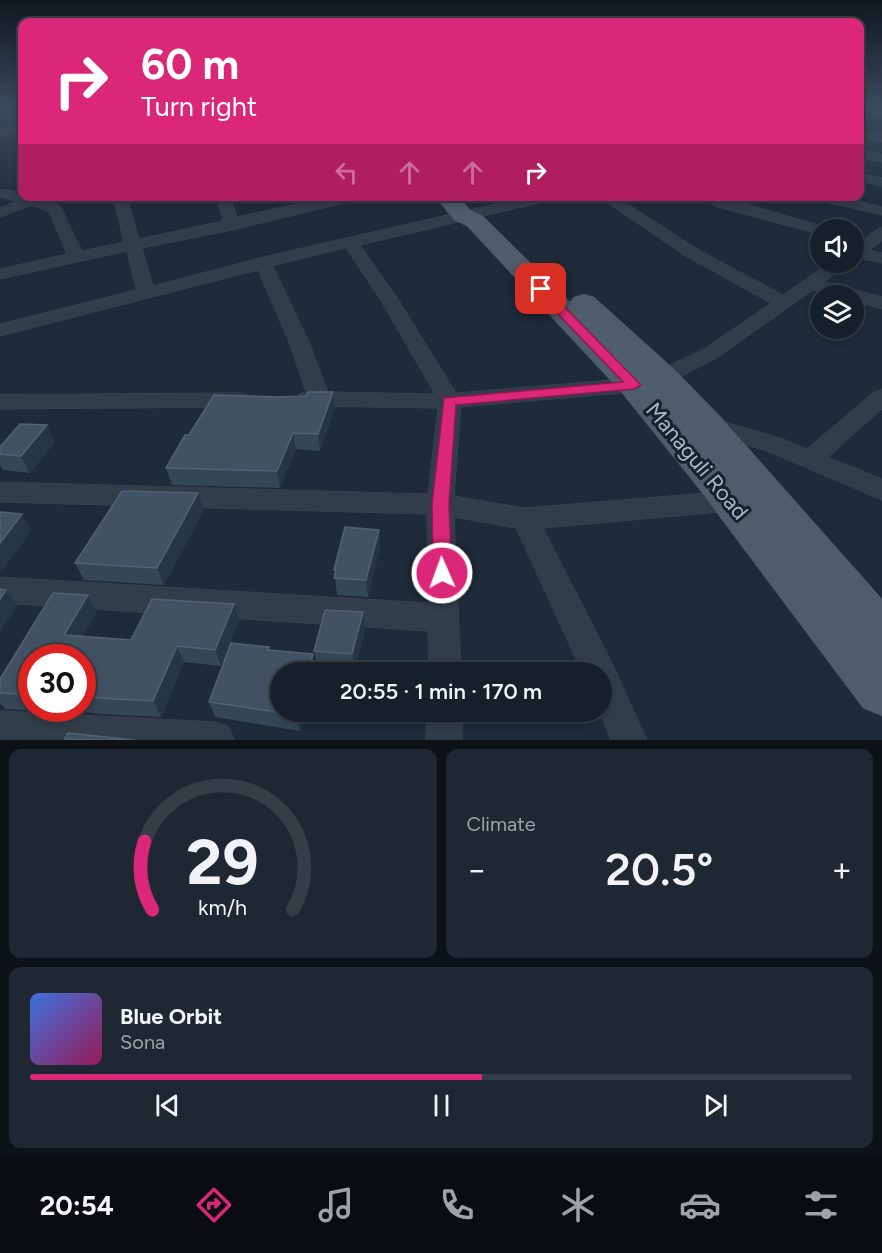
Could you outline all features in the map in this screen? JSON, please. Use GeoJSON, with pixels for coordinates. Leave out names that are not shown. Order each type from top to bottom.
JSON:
{"type":"FeatureCollection","features":[{"type":"Feature","properties":{"kind":"main road","name":"Managuli Road"},"geometry":{"type":"LineString","coordinates":[[466,205],[475,221],[648,381],[706,424],[882,635]]}},
{"type":"Feature","properties":{"kind":"main road","name":"Managuli Road"},"geometry":{"type":"LineString","coordinates":[[648,381],[731,501],[882,690]]}},
{"type":"Feature","properties":{"kind":"street"},"geometry":{"type":"LineString","coordinates":[[864,155],[882,159]]}},
{"type":"Feature","properties":{"kind":"street"},"geometry":{"type":"LineString","coordinates":[[864,178],[882,182]]}},
{"type":"Feature","properties":{"kind":"street"},"geometry":{"type":"LineString","coordinates":[[0,193],[18,195]]}},
{"type":"Feature","properties":{"kind":"street"},"geometry":{"type":"LineString","coordinates":[[0,213],[30,201]]}},
{"type":"Feature","properties":{"kind":"street"},"geometry":{"type":"LineString","coordinates":[[42,201],[55,209],[76,257]]}},
{"type":"Feature","properties":{"kind":"street"},"geometry":{"type":"LineString","coordinates":[[121,201],[146,293]]}},
{"type":"Feature","properties":{"kind":"street"},"geometry":{"type":"LineString","coordinates":[[225,201],[232,225]]}},
{"type":"Feature","properties":{"kind":"street"},"geometry":{"type":"LineString","coordinates":[[0,274],[134,243],[232,225],[318,201]]}},
{"type":"Feature","properties":{"kind":"street"},"geometry":{"type":"LineString","coordinates":[[0,330],[263,262],[350,242],[466,205],[504,201]]}},
{"type":"Feature","properties":{"kind":"street"},"geometry":{"type":"LineString","coordinates":[[612,201],[659,233],[748,286],[785,303]]}},
{"type":"Feature","properties":{"kind":"street"},"geometry":{"type":"LineString","coordinates":[[717,201],[810,227]]}},
{"type":"Feature","properties":{"kind":"street"},"geometry":{"type":"LineString","coordinates":[[839,201],[882,211]]}},
{"type":"Feature","properties":{"kind":"street"},"geometry":{"type":"LineString","coordinates":[[350,242],[389,299],[450,401],[440,504],[445,662]]}},
{"type":"Feature","properties":{"kind":"street"},"geometry":{"type":"LineString","coordinates":[[864,249],[882,258]]}},
{"type":"Feature","properties":{"kind":"street"},"geometry":{"type":"LineString","coordinates":[[263,262],[299,342],[319,399]]}},
{"type":"Feature","properties":{"kind":"street"},"geometry":{"type":"LineString","coordinates":[[284,399],[450,401],[648,381],[711,353],[826,273]]}},
{"type":"Feature","properties":{"kind":"street"},"geometry":{"type":"LineString","coordinates":[[812,284],[882,303]]}},
{"type":"Feature","properties":{"kind":"street"},"geometry":{"type":"LineString","coordinates":[[810,460],[882,397]]}},
{"type":"Feature","properties":{"kind":"street"},"geometry":{"type":"LineString","coordinates":[[0,402],[261,400]]}},
{"type":"Feature","properties":{"kind":"street"},"geometry":{"type":"LineString","coordinates":[[706,424],[775,445],[882,490]]}},
{"type":"Feature","properties":{"kind":"street"},"geometry":{"type":"LineString","coordinates":[[0,492],[440,504],[525,519],[731,501]]}},
{"type":"Feature","properties":{"kind":"street"},"geometry":{"type":"LineString","coordinates":[[525,519],[593,662]]}},
{"type":"Feature","properties":{"kind":"street"},"geometry":{"type":"LineString","coordinates":[[837,582],[882,599]]}},
{"type":"Feature","properties":{"kind":"street"},"geometry":{"type":"LineString","coordinates":[[0,590],[444,618]]}},
{"type":"Feature","properties":{"kind":"street"},"geometry":{"type":"LineString","coordinates":[[612,702],[629,740]]}},
{"type":"Feature","properties":{"kind":"street"},"geometry":{"type":"LineString","coordinates":[[444,740],[445,722]]}},
{"type":"Feature","properties":{"kind":"street"},"geometry":{"type":"LineString","coordinates":[[0,729],[216,740]]}},
{"type":"Feature","properties":{"kind":"building"},"geometry":{"type":"Polygon","coordinates":[[[308,392],[333,392],[318,434],[293,433],[277,471],[166,468],[185,435],[189,435],[214,395],[278,397],[306,396],[308,392]]]}},
{"type":"Feature","properties":{"kind":"building"},"geometry":{"type":"Polygon","coordinates":[[[20,424],[47,425],[21,456],[0,454],[0,447],[20,424]]]}},
{"type":"Feature","properties":{"kind":"building"},"geometry":{"type":"Polygon","coordinates":[[[122,491],[198,493],[157,568],[75,563],[122,491]]]}},
{"type":"Feature","properties":{"kind":"building"},"geometry":{"type":"Polygon","coordinates":[[[0,512],[22,514],[0,543],[0,512]]]}},
{"type":"Feature","properties":{"kind":"building"},"geometry":{"type":"Polygon","coordinates":[[[345,527],[379,530],[366,580],[334,578],[345,527]]]}},
{"type":"Feature","properties":{"kind":"building"},"geometry":{"type":"Polygon","coordinates":[[[0,589],[6,590],[0,599],[0,589]]]}},
{"type":"Feature","properties":{"kind":"building"},"geometry":{"type":"Polygon","coordinates":[[[53,593],[88,595],[64,635],[131,640],[152,599],[234,604],[215,650],[177,646],[153,701],[96,698],[96,644],[22,644],[53,593]]]}},
{"type":"Feature","properties":{"kind":"building"},"geometry":{"type":"Polygon","coordinates":[[[325,610],[363,612],[352,654],[314,651],[325,610]]]}},
{"type":"Feature","properties":{"kind":"building"},"geometry":{"type":"Polygon","coordinates":[[[231,643],[269,647],[268,650],[313,654],[311,662],[270,662],[270,711],[209,702],[231,643]]]}},
{"type":"Feature","properties":{"kind":"building"},"geometry":{"type":"Polygon","coordinates":[[[18,650],[18,694],[0,693],[0,679],[18,650]]]}},
{"type":"Feature","properties":{"kind":"building"},"geometry":{"type":"Polygon","coordinates":[[[68,733],[134,740],[64,740],[68,733]]]}},
{"type":"Feature","properties":{"kind":"route"},"geometry":{"type":"LineString","coordinates":[[442,573],[440,504],[450,401],[634,385],[541,289]]}}]}
